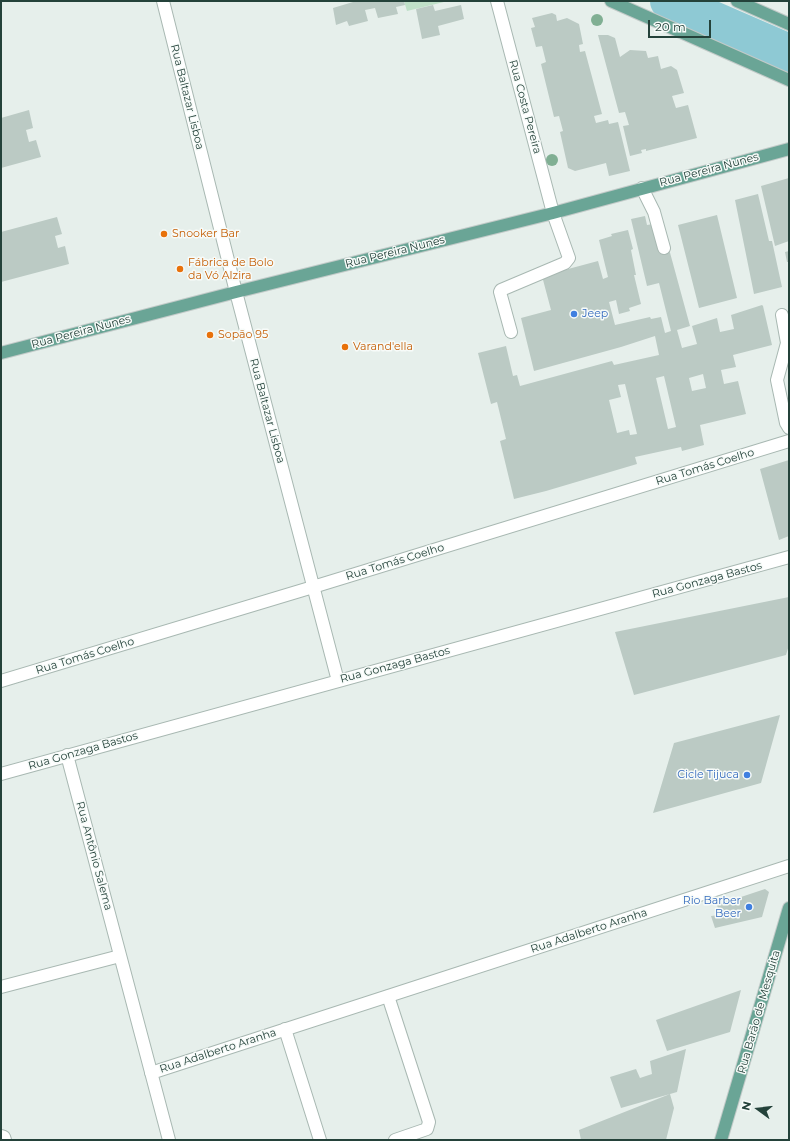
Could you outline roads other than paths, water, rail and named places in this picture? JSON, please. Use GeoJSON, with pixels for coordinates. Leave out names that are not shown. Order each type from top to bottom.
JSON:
{"type":"FeatureCollection","features":[{"type":"Feature","properties":{"kind":"main road"},"geometry":{"type":"LineString","coordinates":[[611,1],[789,80]]}},
{"type":"Feature","properties":{"kind":"main road"},"geometry":{"type":"LineString","coordinates":[[737,1],[789,24]]}},
{"type":"Feature","properties":{"kind":"main road","name":"Rua Pereira Nunes"},"geometry":{"type":"LineString","coordinates":[[1,353],[236,292],[553,213],[789,148]]}},
{"type":"Feature","properties":{"kind":"main road","name":"Rua Barão de Mesquita"},"geometry":{"type":"LineString","coordinates":[[721,1140],[786,928],[789,908]]}},
{"type":"Feature","properties":{"kind":"street","name":"Rua Baltazar Lisboa"},"geometry":{"type":"LineString","coordinates":[[163,1],[236,292],[338,681]]}},
{"type":"Feature","properties":{"kind":"street","name":"Rua Costa Pereira"},"geometry":{"type":"LineString","coordinates":[[497,1],[553,213],[569,258],[568,261],[501,290],[500,292],[510,332]]}},
{"type":"Feature","properties":{"kind":"street"},"geometry":{"type":"LineString","coordinates":[[642,188],[654,212],[664,248]]}},
{"type":"Feature","properties":{"kind":"street"},"geometry":{"type":"LineString","coordinates":[[782,315],[787,343],[777,380],[786,423],[789,428]]}},
{"type":"Feature","properties":{"kind":"street","name":"Rua Tomás Coelho"},"geometry":{"type":"LineString","coordinates":[[1,681],[789,442]]}},
{"type":"Feature","properties":{"kind":"street","name":"Rua Gonzaga Bastos"},"geometry":{"type":"LineString","coordinates":[[1,774],[789,557]]}},
{"type":"Feature","properties":{"kind":"street","name":"Rua Antônio Salema"},"geometry":{"type":"LineString","coordinates":[[67,755],[168,1140]]}},
{"type":"Feature","properties":{"kind":"street","name":"Rua Adalberto Aranha"},"geometry":{"type":"LineString","coordinates":[[151,1073],[789,866]]}},
{"type":"Feature","properties":{"kind":"street"},"geometry":{"type":"LineString","coordinates":[[1,988],[120,956]]}},
{"type":"Feature","properties":{"kind":"street"},"geometry":{"type":"LineString","coordinates":[[388,996],[429,1122],[427,1129],[395,1140]]}},
{"type":"Feature","properties":{"kind":"street","name":"Rua Adalberto Aranha"},"geometry":{"type":"LineString","coordinates":[[285,1029],[320,1140]]}},
{"type":"Feature","properties":{"kind":"street"},"geometry":{"type":"LineString","coordinates":[[1,1136],[4,1137],[5,1140]]}},
{"type":"Feature","properties":{"kind":"waterway"},"geometry":{"type":"LineString","coordinates":[[669,1],[789,53]]}},
{"type":"Feature","properties":{"kind":"place","name":"Snooker Bar"},"geometry":{"type":"Point","coordinates":[164,234]}},
{"type":"Feature","properties":{"kind":"place","name":"Fábrica de Bolo da Vó Alzira"},"geometry":{"type":"Point","coordinates":[180,269]}},
{"type":"Feature","properties":{"kind":"place","name":"Jeep"},"geometry":{"type":"Point","coordinates":[574,314]}},
{"type":"Feature","properties":{"kind":"place","name":"Sopão 95"},"geometry":{"type":"Point","coordinates":[210,335]}},
{"type":"Feature","properties":{"kind":"place","name":"Varand'ella"},"geometry":{"type":"Point","coordinates":[345,347]}},
{"type":"Feature","properties":{"kind":"place","name":"Cicle Tijuca"},"geometry":{"type":"Point","coordinates":[747,775]}},
{"type":"Feature","properties":{"kind":"place","name":"Rio Barber Beer"},"geometry":{"type":"Point","coordinates":[749,907]}}]}
